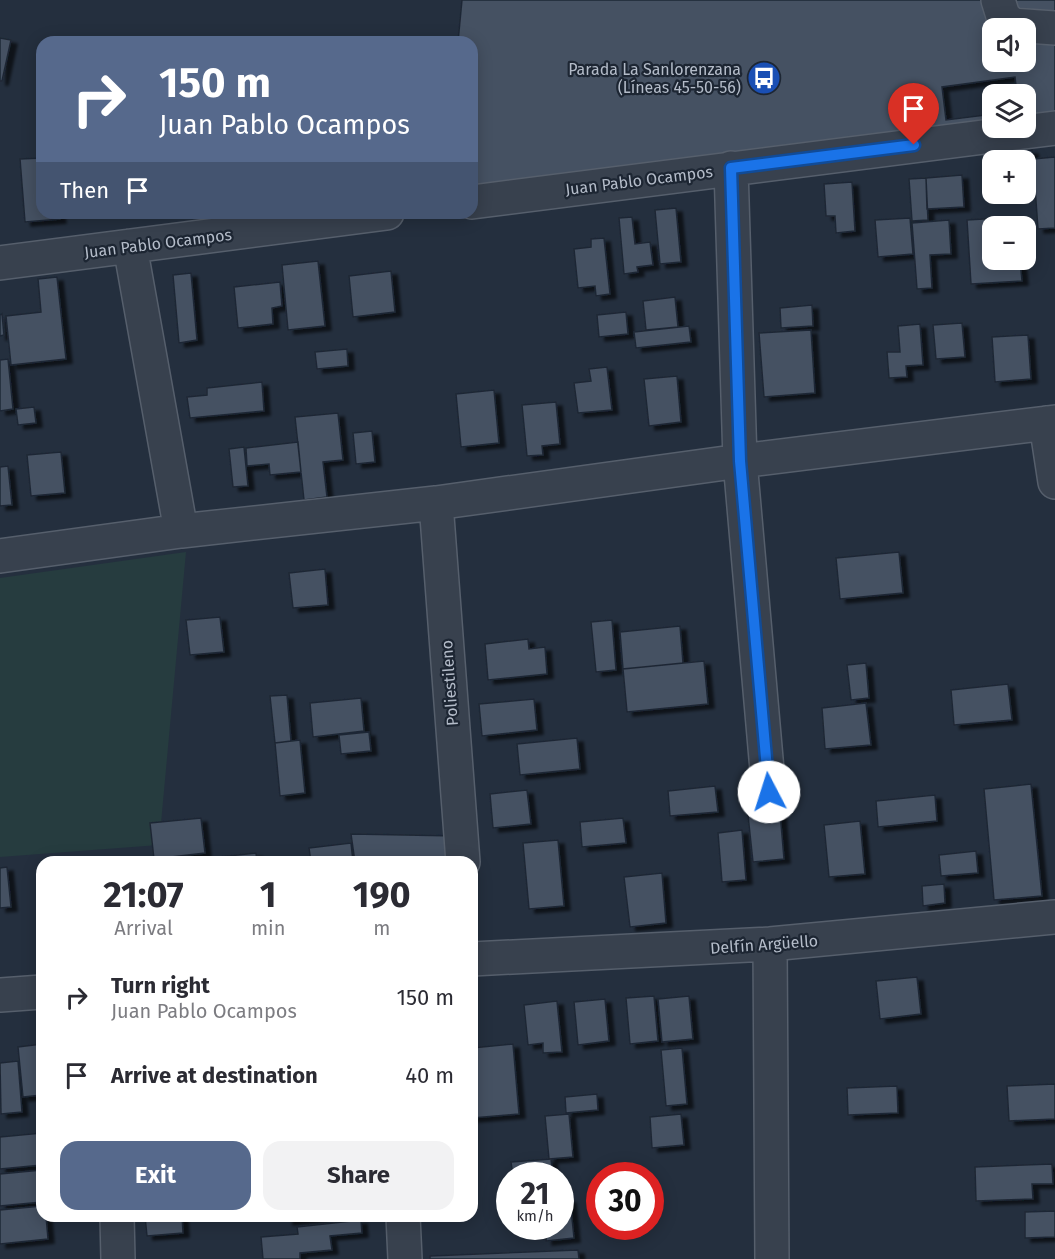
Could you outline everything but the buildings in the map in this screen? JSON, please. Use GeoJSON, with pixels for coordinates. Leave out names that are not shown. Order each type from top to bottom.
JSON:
{"type":"FeatureCollection","features":[{"type":"Feature","properties":{"kind":"street"},"geometry":{"type":"LineString","coordinates":[[998,0],[1003,16],[1012,25],[1055,28]]}},
{"type":"Feature","properties":{"kind":"street","name":"Juan Pablo Ocampos"},"geometry":{"type":"LineString","coordinates":[[478,201],[1055,128]]}},
{"type":"Feature","properties":{"kind":"street"},"geometry":{"type":"LineString","coordinates":[[731,168],[740,461],[769,792]]}},
{"type":"Feature","properties":{"kind":"street","name":"Juan Pablo Ocampos"},"geometry":{"type":"LineString","coordinates":[[0,263],[340,219]]}},
{"type":"Feature","properties":{"kind":"street"},"geometry":{"type":"LineString","coordinates":[[129,246],[181,531]]}},
{"type":"Feature","properties":{"kind":"street"},"geometry":{"type":"LineString","coordinates":[[0,556],[181,531],[436,503],[740,461],[1051,423],[1055,482]]}},
{"type":"Feature","properties":{"kind":"street","name":"Poliestileno"},"geometry":{"type":"LineString","coordinates":[[436,503],[463,856]]}},
{"type":"Feature","properties":{"kind":"street","name":"Delfín Argüello"},"geometry":{"type":"LineString","coordinates":[[478,959],[770,944],[1055,917]]}},
{"type":"Feature","properties":{"kind":"street"},"geometry":{"type":"LineString","coordinates":[[770,944],[772,1259]]}},
{"type":"Feature","properties":{"kind":"street"},"geometry":{"type":"LineString","coordinates":[[0,995],[36,992]]}},
{"type":"Feature","properties":{"kind":"street"},"geometry":{"type":"LineString","coordinates":[[117,1222],[118,1259]]}},
{"type":"Feature","properties":{"kind":"street"},"geometry":{"type":"LineString","coordinates":[[403,1222],[405,1259]]}},
{"type":"Feature","properties":{"kind":"green space"},"geometry":{"type":"Polygon","coordinates":[[[186,552],[159,845],[0,857],[0,578],[186,552]]]}},
{"type":"Feature","properties":{"kind":"place","name":"Parada La Sanlorenzana (Líneas 45-50-56)"},"geometry":{"type":"Point","coordinates":[764,78]}},
{"type":"Feature","properties":{"kind":"route"},"geometry":{"type":"LineString","coordinates":[[769,792],[740,461],[731,168],[914,145]]}}]}
